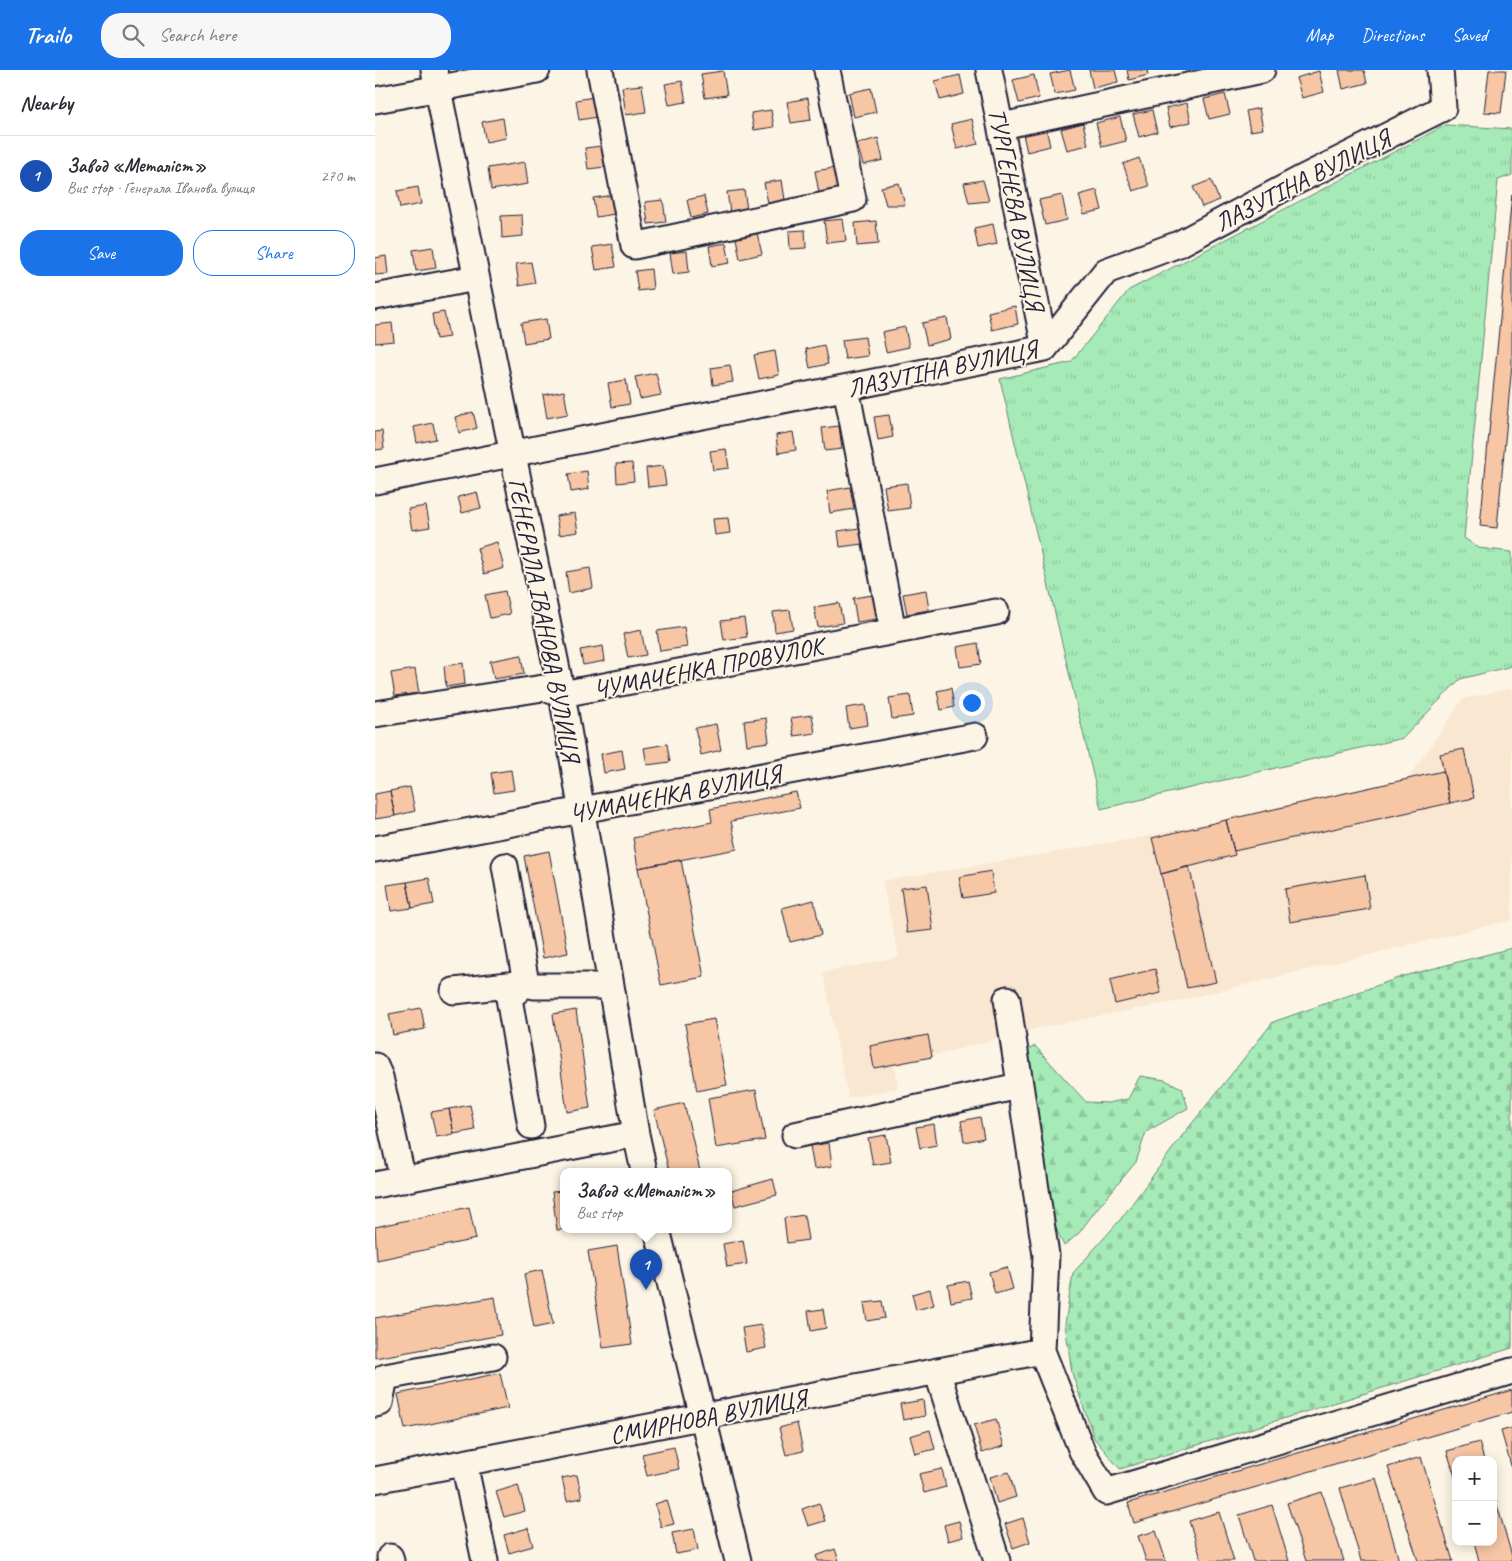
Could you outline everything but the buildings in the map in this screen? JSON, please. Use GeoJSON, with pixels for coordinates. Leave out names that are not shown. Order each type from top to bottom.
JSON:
{"type":"FeatureCollection","features":[{"type":"Feature","properties":{"kind":"street"},"geometry":{"type":"LineString","coordinates":[[375,100],[436,79],[537,70]]}},
{"type":"Feature","properties":{"kind":"street"},"geometry":{"type":"LineString","coordinates":[[600,70],[634,246],[853,199],[827,70]]}},
{"type":"Feature","properties":{"kind":"street","name":"ТУРГЕНЄВА ВУЛИЦЯ"},"geometry":{"type":"LineString","coordinates":[[989,70],[1002,126],[1045,348]]}},
{"type":"Feature","properties":{"kind":"street"},"geometry":{"type":"LineString","coordinates":[[1002,126],[1262,70]]}},
{"type":"Feature","properties":{"kind":"street","name":"ЛАЗУТІНА ВУЛИЦЯ"},"geometry":{"type":"LineString","coordinates":[[375,481],[1045,348],[1106,271],[1179,244],[1299,180],[1443,108],[1440,70]]}},
{"type":"Feature","properties":{"kind":"street","name":"ГЕНЕРАЛА ІВАНОВА ВУЛИЦЯ"},"geometry":{"type":"LineString","coordinates":[[436,79],[562,694],[643,1168]]}},
{"type":"Feature","properties":{"kind":"street"},"geometry":{"type":"LineString","coordinates":[[375,297],[476,278]]}},
{"type":"Feature","properties":{"kind":"street"},"geometry":{"type":"LineString","coordinates":[[846,388],[893,631]]}},
{"type":"Feature","properties":{"kind":"street","name":"ЧУМАЧЕНКА ПРОВУЛОК"},"geometry":{"type":"LineString","coordinates":[[375,714],[543,688],[562,694],[995,612]]}},
{"type":"Feature","properties":{"kind":"street","name":"ЧУМАЧЕНКА ВУЛИЦЯ"},"geometry":{"type":"LineString","coordinates":[[375,849],[975,736]]}},
{"type":"Feature","properties":{"kind":"street"},"geometry":{"type":"LineString","coordinates":[[505,866],[526,983]]}},
{"type":"Feature","properties":{"kind":"street"},"geometry":{"type":"LineString","coordinates":[[454,990],[526,983],[534,986],[611,986]]}},
{"type":"Feature","properties":{"kind":"street"},"geometry":{"type":"LineString","coordinates":[[526,983],[509,998],[531,1126]]}},
{"type":"Feature","properties":{"kind":"street"},"geometry":{"type":"LineString","coordinates":[[1007,999],[1046,1255],[1042,1351],[1082,1451],[1106,1492],[1512,1370]]}},
{"type":"Feature","properties":{"kind":"street"},"geometry":{"type":"LineString","coordinates":[[375,1066],[380,1077],[403,1180]]}},
{"type":"Feature","properties":{"kind":"street"},"geometry":{"type":"LineString","coordinates":[[795,1134],[1019,1086]]}},
{"type":"Feature","properties":{"kind":"street"},"geometry":{"type":"LineString","coordinates":[[375,1186],[636,1134]]}},
{"type":"Feature","properties":{"kind":"street"},"geometry":{"type":"LineString","coordinates":[[658,1233],[738,1561]]}},
{"type":"Feature","properties":{"kind":"street","name":"СМИРНОВА ВУЛИЦЯ"},"geometry":{"type":"LineString","coordinates":[[375,1480],[1042,1351]]}},
{"type":"Feature","properties":{"kind":"street"},"geometry":{"type":"LineString","coordinates":[[375,1404],[380,1403],[385,1377],[493,1357]]}},
{"type":"Feature","properties":{"kind":"street"},"geometry":{"type":"LineString","coordinates":[[937,1371],[997,1561]]}},
{"type":"Feature","properties":{"kind":"street"},"geometry":{"type":"LineString","coordinates":[[464,1463],[485,1561]]}},
{"type":"Feature","properties":{"kind":"shaded area"},"geometry":{"type":"Polygon","coordinates":[[[1512,688],[1512,920],[1174,1002],[1038,1028],[895,1066],[898,1088],[848,1098],[823,972],[899,957],[882,881],[1138,838],[1408,778],[1463,699],[1512,688]]]}},
{"type":"Feature","properties":{"kind":"green space"},"geometry":{"type":"Polygon","coordinates":[[[1446,125],[1512,129],[1512,175],[1498,180],[1464,538],[1479,548],[1512,552],[1512,666],[1460,679],[1403,738],[1101,809],[1000,379],[1071,362],[1129,290],[1446,125]]]}},
{"type":"Feature","properties":{"kind":"green space"},"geometry":{"type":"Polygon","coordinates":[[[1512,948],[1512,1348],[1120,1469],[1094,1438],[1072,1373],[1065,1324],[1073,1273],[1120,1220],[1182,1136],[1273,1022],[1404,976],[1512,948]]]}},
{"type":"Feature","properties":{"kind":"green space"},"geometry":{"type":"Polygon","coordinates":[[[1035,1046],[1086,1102],[1108,1103],[1128,1099],[1140,1076],[1165,1080],[1182,1088],[1188,1108],[1146,1132],[1136,1162],[1079,1233],[1064,1246],[1052,1220],[1024,1052],[1035,1046]]]}},
{"type":"Feature","properties":{"kind":"place","name":"Завод «Металіст»"},"geometry":{"type":"Point","coordinates":[646,1290]}}]}
